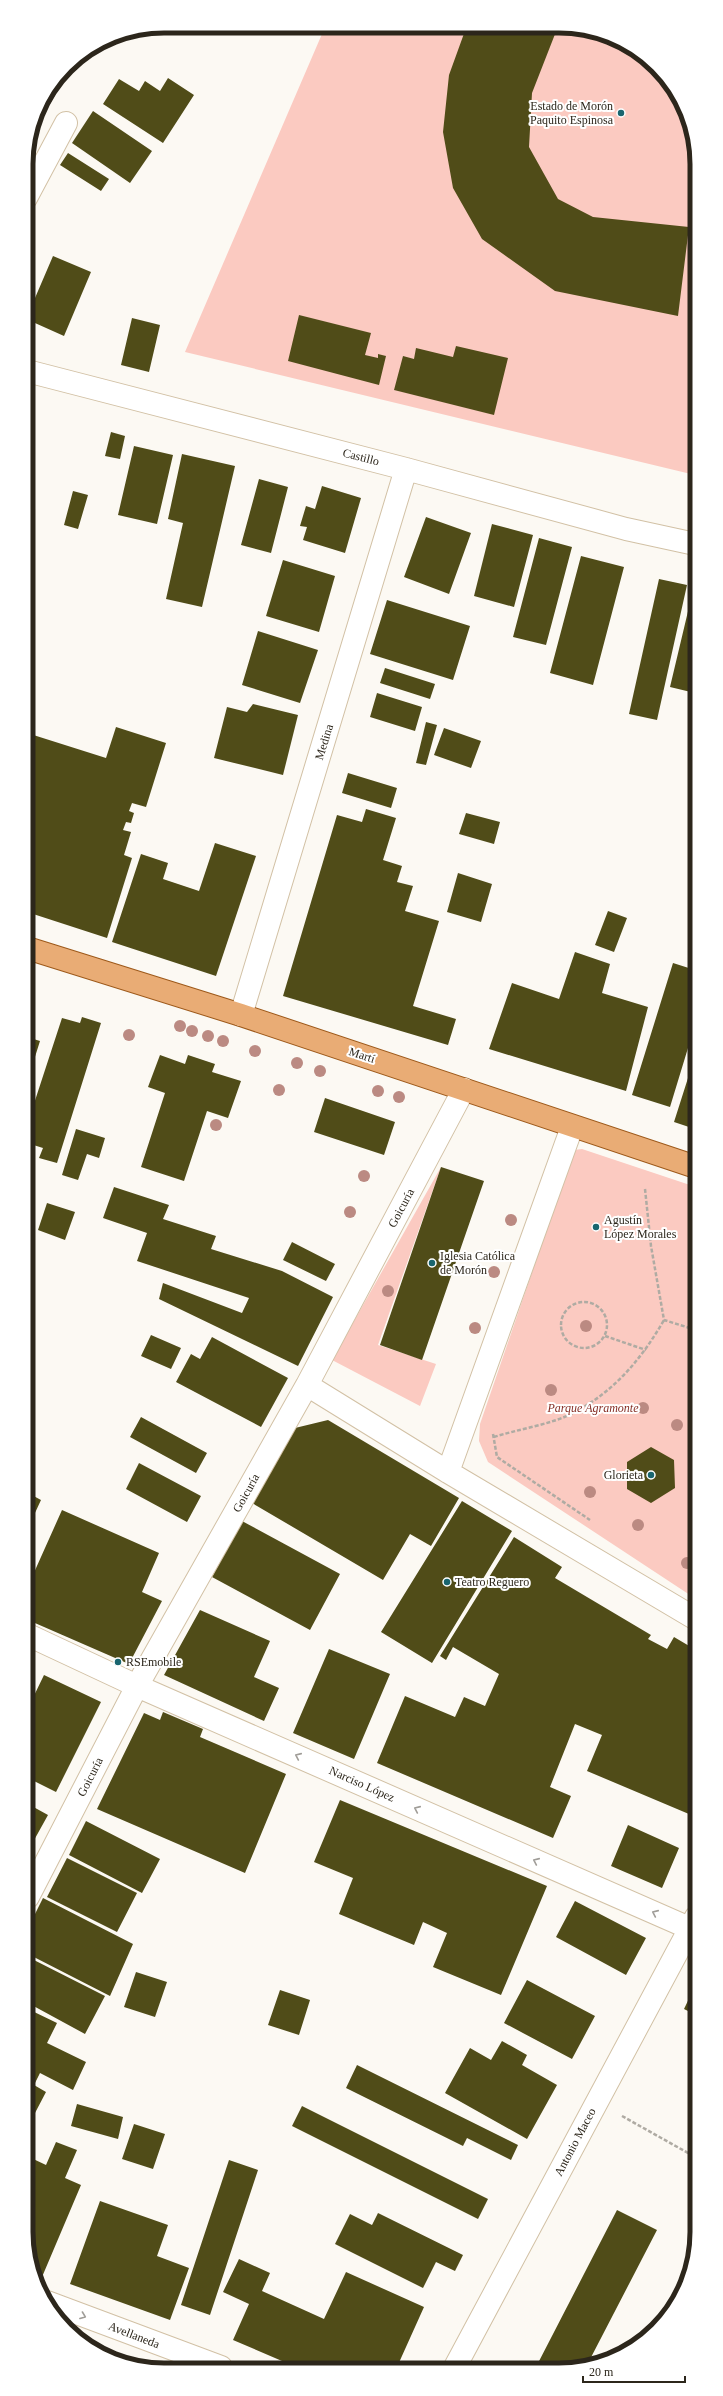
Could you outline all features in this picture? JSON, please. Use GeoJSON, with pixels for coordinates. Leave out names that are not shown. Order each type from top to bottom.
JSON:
{"type":"FeatureCollection","features":[{"type":"Feature","properties":{"kind":"main road","name":"Martí"},"geometry":{"type":"LineString","coordinates":[[33,950],[241,1015],[464,1089],[572,1127],[690,1165]]}},
{"type":"Feature","properties":{"kind":"street"},"geometry":{"type":"LineString","coordinates":[[33,185],[66,123]]}},
{"type":"Feature","properties":{"kind":"street","name":"Castillo"},"geometry":{"type":"LineString","coordinates":[[33,373],[406,469],[626,529],[690,543]]}},
{"type":"Feature","properties":{"kind":"street","name":"Medina"},"geometry":{"type":"LineString","coordinates":[[241,1015],[406,469]]}},
{"type":"Feature","properties":{"kind":"street","name":"Goicuría"},"geometry":{"type":"LineString","coordinates":[[33,1887],[137,1686],[307,1384],[464,1089]]}},
{"type":"Feature","properties":{"kind":"street"},"geometry":{"type":"LineString","coordinates":[[448,1472],[572,1127]]}},
{"type":"Feature","properties":{"kind":"street"},"geometry":{"type":"LineString","coordinates":[[307,1384],[448,1472],[690,1615]]}},
{"type":"Feature","properties":{"kind":"street","name":"Narciso López"},"geometry":{"type":"LineString","coordinates":[[33,1637],[137,1686],[690,1924]]}},
{"type":"Feature","properties":{"kind":"street","name":"Antonio Maceo"},"geometry":{"type":"LineString","coordinates":[[456,2363],[597,2102],[690,1935]]}},
{"type":"Feature","properties":{"kind":"street","name":"Avellaneda"},"geometry":{"type":"LineString","coordinates":[[55,2305],[209,2363]]}},
{"type":"Feature","properties":{"kind":"path"},"geometry":{"type":"LineString","coordinates":[[456,1448],[570,1415],[613,1387],[646,1350],[664,1320],[651,1246],[644,1189]]}},
{"type":"Feature","properties":{"kind":"path"},"geometry":{"type":"LineString","coordinates":[[592,1303],[598,1307],[605,1317],[607,1329],[605,1336],[601,1342],[589,1348],[575,1346],[568,1342],[562,1330],[564,1314],[576,1304],[592,1303]]}},
{"type":"Feature","properties":{"kind":"path"},"geometry":{"type":"LineString","coordinates":[[664,1320],[690,1328]]}},
{"type":"Feature","properties":{"kind":"path"},"geometry":{"type":"LineString","coordinates":[[605,1336],[646,1350]]}},
{"type":"Feature","properties":{"kind":"path"},"geometry":{"type":"LineString","coordinates":[[492,1430],[497,1457],[594,1522]]}},
{"type":"Feature","properties":{"kind":"path"},"geometry":{"type":"LineString","coordinates":[[597,2102],[690,2154]]}},
{"type":"Feature","properties":{"kind":"green space"},"geometry":{"type":"Polygon","coordinates":[[[322,33],[567,33],[584,36],[609,43],[639,60],[652,71],[668,91],[676,106],[683,122],[690,156],[690,474],[185,352],[322,33]]]}},
{"type":"Feature","properties":{"kind":"green space","name":"Parque Agramonte"},"geometry":{"type":"Polygon","coordinates":[[[582,1149],[690,1185],[690,1595],[488,1462],[479,1441],[480,1424],[574,1150],[582,1149]]]}},
{"type":"Feature","properties":{"kind":"green space"},"geometry":{"type":"Polygon","coordinates":[[[441,1167],[378,1345],[436,1364],[420,1406],[332,1360],[441,1167]]]}},
{"type":"Feature","properties":{"kind":"building"},"geometry":{"type":"Polygon","coordinates":[[[464,33],[555,33],[532,93],[529,147],[558,199],[593,217],[689,227],[678,316],[555,291],[482,239],[453,188],[443,132],[449,75],[464,33]]]}},
{"type":"Feature","properties":{"kind":"building"},"geometry":{"type":"Polygon","coordinates":[[[168,78],[194,95],[163,143],[103,104],[119,79],[139,91],[145,81],[160,91],[168,78]]]}},
{"type":"Feature","properties":{"kind":"building"},"geometry":{"type":"Polygon","coordinates":[[[64,80],[43,115],[55,91],[64,80]]]}},
{"type":"Feature","properties":{"kind":"building"},"geometry":{"type":"Polygon","coordinates":[[[93,111],[152,151],[130,183],[72,143],[93,111]]]}},
{"type":"Feature","properties":{"kind":"building"},"geometry":{"type":"Polygon","coordinates":[[[68,153],[109,179],[101,191],[60,165],[68,153]]]}},
{"type":"Feature","properties":{"kind":"building"},"geometry":{"type":"Polygon","coordinates":[[[53,256],[91,272],[64,336],[33,322],[33,303],[53,256]]]}},
{"type":"Feature","properties":{"kind":"building"},"geometry":{"type":"Polygon","coordinates":[[[299,315],[371,333],[365,355],[378,358],[378,354],[386,356],[379,385],[288,361],[299,315]]]}},
{"type":"Feature","properties":{"kind":"building"},"geometry":{"type":"Polygon","coordinates":[[[132,318],[160,325],[149,372],[121,365],[132,318]]]}},
{"type":"Feature","properties":{"kind":"building"},"geometry":{"type":"Polygon","coordinates":[[[456,346],[508,358],[494,415],[394,390],[403,356],[414,359],[416,348],[453,357],[456,346]]]}},
{"type":"Feature","properties":{"kind":"building"},"geometry":{"type":"Polygon","coordinates":[[[111,432],[125,436],[120,459],[105,456],[111,432]]]}},
{"type":"Feature","properties":{"kind":"building"},"geometry":{"type":"Polygon","coordinates":[[[134,446],[173,455],[157,524],[118,515],[134,446]]]}},
{"type":"Feature","properties":{"kind":"building"},"geometry":{"type":"Polygon","coordinates":[[[182,454],[235,466],[202,607],[166,599],[183,523],[168,519],[182,454]]]}},
{"type":"Feature","properties":{"kind":"building"},"geometry":{"type":"Polygon","coordinates":[[[259,479],[288,487],[271,553],[241,545],[259,479]]]}},
{"type":"Feature","properties":{"kind":"building"},"geometry":{"type":"Polygon","coordinates":[[[322,486],[361,498],[345,553],[303,540],[307,527],[300,526],[306,506],[315,509],[322,486]]]}},
{"type":"Feature","properties":{"kind":"building"},"geometry":{"type":"Polygon","coordinates":[[[73,491],[88,495],[78,529],[64,525],[73,491]]]}},
{"type":"Feature","properties":{"kind":"building"},"geometry":{"type":"Polygon","coordinates":[[[426,517],[471,533],[449,594],[404,577],[426,517]]]}},
{"type":"Feature","properties":{"kind":"building"},"geometry":{"type":"Polygon","coordinates":[[[492,524],[533,535],[514,607],[474,596],[492,524]]]}},
{"type":"Feature","properties":{"kind":"building"},"geometry":{"type":"Polygon","coordinates":[[[539,538],[572,547],[546,645],[513,637],[539,538]]]}},
{"type":"Feature","properties":{"kind":"building"},"geometry":{"type":"Polygon","coordinates":[[[581,556],[624,567],[593,685],[550,673],[581,556]]]}},
{"type":"Feature","properties":{"kind":"building"},"geometry":{"type":"Polygon","coordinates":[[[283,560],[335,576],[319,632],[266,616],[283,560]]]}},
{"type":"Feature","properties":{"kind":"building"},"geometry":{"type":"Polygon","coordinates":[[[659,579],[687,585],[657,720],[629,714],[659,579]]]}},
{"type":"Feature","properties":{"kind":"building"},"geometry":{"type":"Polygon","coordinates":[[[387,600],[470,626],[453,680],[370,654],[387,600]]]}},
{"type":"Feature","properties":{"kind":"building"},"geometry":{"type":"Polygon","coordinates":[[[690,603],[690,692],[670,687],[690,603]]]}},
{"type":"Feature","properties":{"kind":"building"},"geometry":{"type":"Polygon","coordinates":[[[258,631],[318,650],[300,703],[242,685],[258,631]]]}},
{"type":"Feature","properties":{"kind":"building"},"geometry":{"type":"Polygon","coordinates":[[[385,668],[435,684],[430,699],[380,683],[385,668]]]}},
{"type":"Feature","properties":{"kind":"building"},"geometry":{"type":"Polygon","coordinates":[[[377,693],[422,707],[415,731],[370,717],[377,693]]]}},
{"type":"Feature","properties":{"kind":"building"},"geometry":{"type":"Polygon","coordinates":[[[253,704],[298,715],[283,775],[214,758],[227,707],[247,712],[253,704]]]}},
{"type":"Feature","properties":{"kind":"building"},"geometry":{"type":"Polygon","coordinates":[[[426,722],[437,725],[426,765],[416,763],[426,722]]]}},
{"type":"Feature","properties":{"kind":"building"},"geometry":{"type":"Polygon","coordinates":[[[116,727],[166,743],[146,807],[132,803],[129,811],[134,813],[131,823],[126,822],[123,830],[131,832],[124,855],[132,858],[107,938],[33,914],[33,735],[106,758],[116,727]]]}},
{"type":"Feature","properties":{"kind":"building"},"geometry":{"type":"Polygon","coordinates":[[[444,728],[481,741],[471,768],[434,755],[444,728]]]}},
{"type":"Feature","properties":{"kind":"building"},"geometry":{"type":"Polygon","coordinates":[[[348,773],[397,788],[391,808],[342,793],[348,773]]]}},
{"type":"Feature","properties":{"kind":"building"},"geometry":{"type":"Polygon","coordinates":[[[366,809],[396,818],[383,860],[402,866],[397,882],[413,886],[405,911],[439,921],[413,1006],[456,1019],[448,1045],[283,996],[337,815],[362,822],[366,809]]]}},
{"type":"Feature","properties":{"kind":"building"},"geometry":{"type":"Polygon","coordinates":[[[466,813],[500,822],[494,844],[459,834],[466,813]]]}},
{"type":"Feature","properties":{"kind":"building"},"geometry":{"type":"Polygon","coordinates":[[[215,843],[256,856],[216,976],[112,942],[141,854],[168,863],[163,879],[199,891],[215,843]]]}},
{"type":"Feature","properties":{"kind":"building"},"geometry":{"type":"Polygon","coordinates":[[[458,873],[492,884],[481,922],[447,912],[458,873]]]}},
{"type":"Feature","properties":{"kind":"building"},"geometry":{"type":"Polygon","coordinates":[[[608,911],[627,918],[614,952],[595,945],[608,911]]]}},
{"type":"Feature","properties":{"kind":"building"},"geometry":{"type":"Polygon","coordinates":[[[575,952],[610,964],[602,993],[648,1007],[626,1091],[489,1049],[512,983],[559,999],[575,952]]]}},
{"type":"Feature","properties":{"kind":"building"},"geometry":{"type":"Polygon","coordinates":[[[673,963],[690,968],[690,1041],[670,1107],[632,1095],[673,963]]]}},
{"type":"Feature","properties":{"kind":"building"},"geometry":{"type":"Polygon","coordinates":[[[82,1017],[101,1023],[57,1163],[39,1158],[43,1148],[33,1145],[33,1107],[62,1018],[80,1023],[82,1017]]]}},
{"type":"Feature","properties":{"kind":"building"},"geometry":{"type":"Polygon","coordinates":[[[33,1039],[40,1041],[33,1063],[33,1039]]]}},
{"type":"Feature","properties":{"kind":"building"},"geometry":{"type":"Polygon","coordinates":[[[160,1055],[185,1064],[188,1055],[215,1064],[212,1072],[241,1081],[228,1118],[207,1111],[184,1181],[141,1167],[165,1093],[148,1087],[160,1055]]]}},
{"type":"Feature","properties":{"kind":"building"},"geometry":{"type":"Polygon","coordinates":[[[690,1072],[690,1127],[674,1122],[690,1072]]]}},
{"type":"Feature","properties":{"kind":"building"},"geometry":{"type":"Polygon","coordinates":[[[325,1098],[395,1122],[384,1155],[314,1132],[325,1098]]]}},
{"type":"Feature","properties":{"kind":"building"},"geometry":{"type":"Polygon","coordinates":[[[76,1129],[105,1138],[99,1158],[87,1154],[78,1180],[62,1175],[76,1129]]]}},
{"type":"Feature","properties":{"kind":"building","name":"Iglesia Católica de Morón"},"geometry":{"type":"Polygon","coordinates":[[[441,1167],[484,1181],[422,1360],[380,1345],[441,1167]]]}},
{"type":"Feature","properties":{"kind":"building"},"geometry":{"type":"Polygon","coordinates":[[[114,1187],[169,1205],[163,1219],[216,1236],[211,1249],[282,1271],[333,1297],[298,1366],[159,1299],[163,1283],[242,1313],[249,1298],[137,1261],[147,1233],[103,1218],[114,1187]]]}},
{"type":"Feature","properties":{"kind":"building"},"geometry":{"type":"Polygon","coordinates":[[[47,1203],[75,1212],[65,1240],[38,1230],[47,1203]]]}},
{"type":"Feature","properties":{"kind":"building"},"geometry":{"type":"Polygon","coordinates":[[[292,1242],[335,1264],[326,1281],[283,1260],[292,1242]]]}},
{"type":"Feature","properties":{"kind":"building"},"geometry":{"type":"Polygon","coordinates":[[[151,1335],[181,1348],[171,1369],[141,1356],[151,1335]]]}},
{"type":"Feature","properties":{"kind":"building"},"geometry":{"type":"Polygon","coordinates":[[[212,1337],[288,1378],[261,1427],[176,1382],[191,1354],[200,1359],[212,1337]]]}},
{"type":"Feature","properties":{"kind":"building"},"geometry":{"type":"Polygon","coordinates":[[[141,1417],[207,1453],[196,1473],[130,1437],[141,1417]]]}},
{"type":"Feature","properties":{"kind":"building"},"geometry":{"type":"Polygon","coordinates":[[[328,1420],[459,1498],[431,1546],[410,1534],[383,1580],[252,1503],[295,1428],[328,1420]]]}},
{"type":"Feature","properties":{"kind":"building","name":"Glorieta"},"geometry":{"type":"Polygon","coordinates":[[[651,1447],[674,1460],[675,1488],[651,1503],[627,1489],[627,1462],[651,1447]]]}},
{"type":"Feature","properties":{"kind":"building"},"geometry":{"type":"Polygon","coordinates":[[[139,1463],[201,1496],[187,1522],[126,1489],[139,1463]]]}},
{"type":"Feature","properties":{"kind":"building"},"geometry":{"type":"Polygon","coordinates":[[[33,1496],[41,1500],[33,1517],[33,1496]]]}},
{"type":"Feature","properties":{"kind":"building","name":"Teatro Reguero"},"geometry":{"type":"Polygon","coordinates":[[[462,1501],[512,1531],[432,1663],[381,1632],[462,1501]]]}},
{"type":"Feature","properties":{"kind":"building"},"geometry":{"type":"Polygon","coordinates":[[[62,1510],[159,1553],[142,1592],[162,1601],[129,1664],[33,1622],[33,1575],[62,1510]]]}},
{"type":"Feature","properties":{"kind":"building"},"geometry":{"type":"Polygon","coordinates":[[[242,1521],[340,1574],[310,1630],[212,1577],[242,1521]]]}},
{"type":"Feature","properties":{"kind":"building"},"geometry":{"type":"Polygon","coordinates":[[[514,1537],[562,1567],[555,1578],[651,1635],[648,1639],[667,1649],[674,1637],[690,1646],[690,1814],[587,1771],[602,1735],[575,1724],[550,1787],[571,1796],[553,1838],[377,1763],[405,1696],[455,1717],[464,1697],[485,1706],[499,1674],[453,1647],[446,1660],[440,1656],[514,1537]]]}},
{"type":"Feature","properties":{"kind":"building"},"geometry":{"type":"Polygon","coordinates":[[[200,1610],[270,1641],[254,1677],[279,1688],[264,1721],[164,1675],[200,1610]]]}},
{"type":"Feature","properties":{"kind":"building"},"geometry":{"type":"Polygon","coordinates":[[[329,1649],[390,1674],[354,1759],[293,1733],[329,1649]]]}},
{"type":"Feature","properties":{"kind":"building"},"geometry":{"type":"Polygon","coordinates":[[[44,1675],[101,1702],[56,1792],[33,1780],[33,1698],[44,1675]]]}},
{"type":"Feature","properties":{"kind":"building"},"geometry":{"type":"Polygon","coordinates":[[[163,1712],[203,1729],[200,1737],[286,1774],[245,1873],[97,1809],[144,1713],[160,1720],[163,1712]]]}},
{"type":"Feature","properties":{"kind":"building"},"geometry":{"type":"Polygon","coordinates":[[[340,1800],[547,1886],[501,1995],[433,1967],[447,1933],[423,1922],[414,1945],[339,1914],[353,1878],[314,1862],[340,1800]]]}},
{"type":"Feature","properties":{"kind":"building"},"geometry":{"type":"Polygon","coordinates":[[[33,1807],[48,1815],[33,1842],[33,1807]]]}},
{"type":"Feature","properties":{"kind":"building"},"geometry":{"type":"Polygon","coordinates":[[[86,1821],[160,1859],[142,1893],[69,1855],[86,1821]]]}},
{"type":"Feature","properties":{"kind":"building"},"geometry":{"type":"Polygon","coordinates":[[[628,1825],[679,1848],[662,1888],[611,1866],[628,1825]]]}},
{"type":"Feature","properties":{"kind":"building"},"geometry":{"type":"Polygon","coordinates":[[[67,1858],[137,1893],[117,1932],[47,1897],[67,1858]]]}},
{"type":"Feature","properties":{"kind":"building"},"geometry":{"type":"Polygon","coordinates":[[[43,1898],[133,1944],[110,1996],[33,1957],[33,1918],[43,1898]]]}},
{"type":"Feature","properties":{"kind":"building"},"geometry":{"type":"Polygon","coordinates":[[[575,1901],[646,1938],[626,1975],[556,1937],[575,1901]]]}},
{"type":"Feature","properties":{"kind":"building"},"geometry":{"type":"Polygon","coordinates":[[[33,1960],[105,1996],[85,2034],[33,2006],[33,1960]]]}},
{"type":"Feature","properties":{"kind":"building"},"geometry":{"type":"Polygon","coordinates":[[[136,1972],[167,1982],[155,2017],[124,2007],[136,1972]]]}},
{"type":"Feature","properties":{"kind":"building"},"geometry":{"type":"Polygon","coordinates":[[[527,1980],[595,2016],[572,2059],[504,2023],[527,1980]]]}},
{"type":"Feature","properties":{"kind":"building"},"geometry":{"type":"Polygon","coordinates":[[[280,1990],[310,2000],[299,2035],[268,2025],[280,1990]]]}},
{"type":"Feature","properties":{"kind":"building"},"geometry":{"type":"Polygon","coordinates":[[[690,1996],[690,2012],[684,2009],[690,1996]]]}},
{"type":"Feature","properties":{"kind":"building"},"geometry":{"type":"Polygon","coordinates":[[[33,2011],[57,2023],[47,2043],[86,2062],[73,2090],[40,2073],[34,2085],[46,2092],[35,2113],[33,2112],[33,2011]]]}},
{"type":"Feature","properties":{"kind":"building"},"geometry":{"type":"Polygon","coordinates":[[[502,2041],[527,2055],[522,2065],[557,2085],[527,2139],[445,2093],[470,2048],[491,2060],[502,2041]]]}},
{"type":"Feature","properties":{"kind":"building"},"geometry":{"type":"Polygon","coordinates":[[[357,2065],[518,2145],[511,2160],[467,2138],[463,2146],[346,2088],[357,2065]]]}},
{"type":"Feature","properties":{"kind":"building"},"geometry":{"type":"Polygon","coordinates":[[[77,2104],[123,2117],[118,2139],[71,2126],[77,2104]]]}},
{"type":"Feature","properties":{"kind":"building"},"geometry":{"type":"Polygon","coordinates":[[[302,2106],[488,2199],[478,2219],[292,2126],[302,2106]]]}},
{"type":"Feature","properties":{"kind":"building"},"geometry":{"type":"Polygon","coordinates":[[[134,2124],[165,2134],[153,2169],[122,2159],[134,2124]]]}},
{"type":"Feature","properties":{"kind":"building"},"geometry":{"type":"Polygon","coordinates":[[[56,2142],[77,2150],[65,2178],[81,2185],[42,2277],[40,2274],[33,2240],[33,2159],[46,2165],[56,2142]]]}},
{"type":"Feature","properties":{"kind":"building"},"geometry":{"type":"Polygon","coordinates":[[[229,2160],[258,2170],[210,2315],[181,2305],[229,2160]]]}},
{"type":"Feature","properties":{"kind":"building"},"geometry":{"type":"Polygon","coordinates":[[[100,2201],[168,2225],[157,2256],[189,2268],[170,2320],[70,2284],[100,2201]]]}},
{"type":"Feature","properties":{"kind":"building"},"geometry":{"type":"Polygon","coordinates":[[[617,2210],[657,2230],[590,2359],[576,2362],[538,2363],[617,2210]]]}},
{"type":"Feature","properties":{"kind":"building"},"geometry":{"type":"Polygon","coordinates":[[[378,2213],[463,2255],[455,2271],[436,2262],[423,2288],[335,2244],[350,2214],[372,2225],[378,2213]]]}},
{"type":"Feature","properties":{"kind":"building"},"geometry":{"type":"Polygon","coordinates":[[[239,2259],[270,2273],[262,2291],[324,2319],[346,2272],[424,2307],[399,2363],[287,2363],[233,2340],[249,2304],[223,2292],[239,2259]]]}},
{"type":"Feature","properties":{"kind":"place","name":"Estado de Morón Paquito Espinosa"},"geometry":{"type":"Point","coordinates":[621,113]}},
{"type":"Feature","properties":{"kind":"place","name":"Agustín López Morales"},"geometry":{"type":"Point","coordinates":[596,1227]}},
{"type":"Feature","properties":{"kind":"place","name":"Iglesia Católica de Morón"},"geometry":{"type":"Point","coordinates":[432,1263]}},
{"type":"Feature","properties":{"kind":"place","name":"Glorieta"},"geometry":{"type":"Point","coordinates":[651,1475]}},
{"type":"Feature","properties":{"kind":"place","name":"Teatro Reguero"},"geometry":{"type":"Point","coordinates":[447,1582]}},
{"type":"Feature","properties":{"kind":"place","name":"RSEmobile"},"geometry":{"type":"Point","coordinates":[118,1662]}}]}
